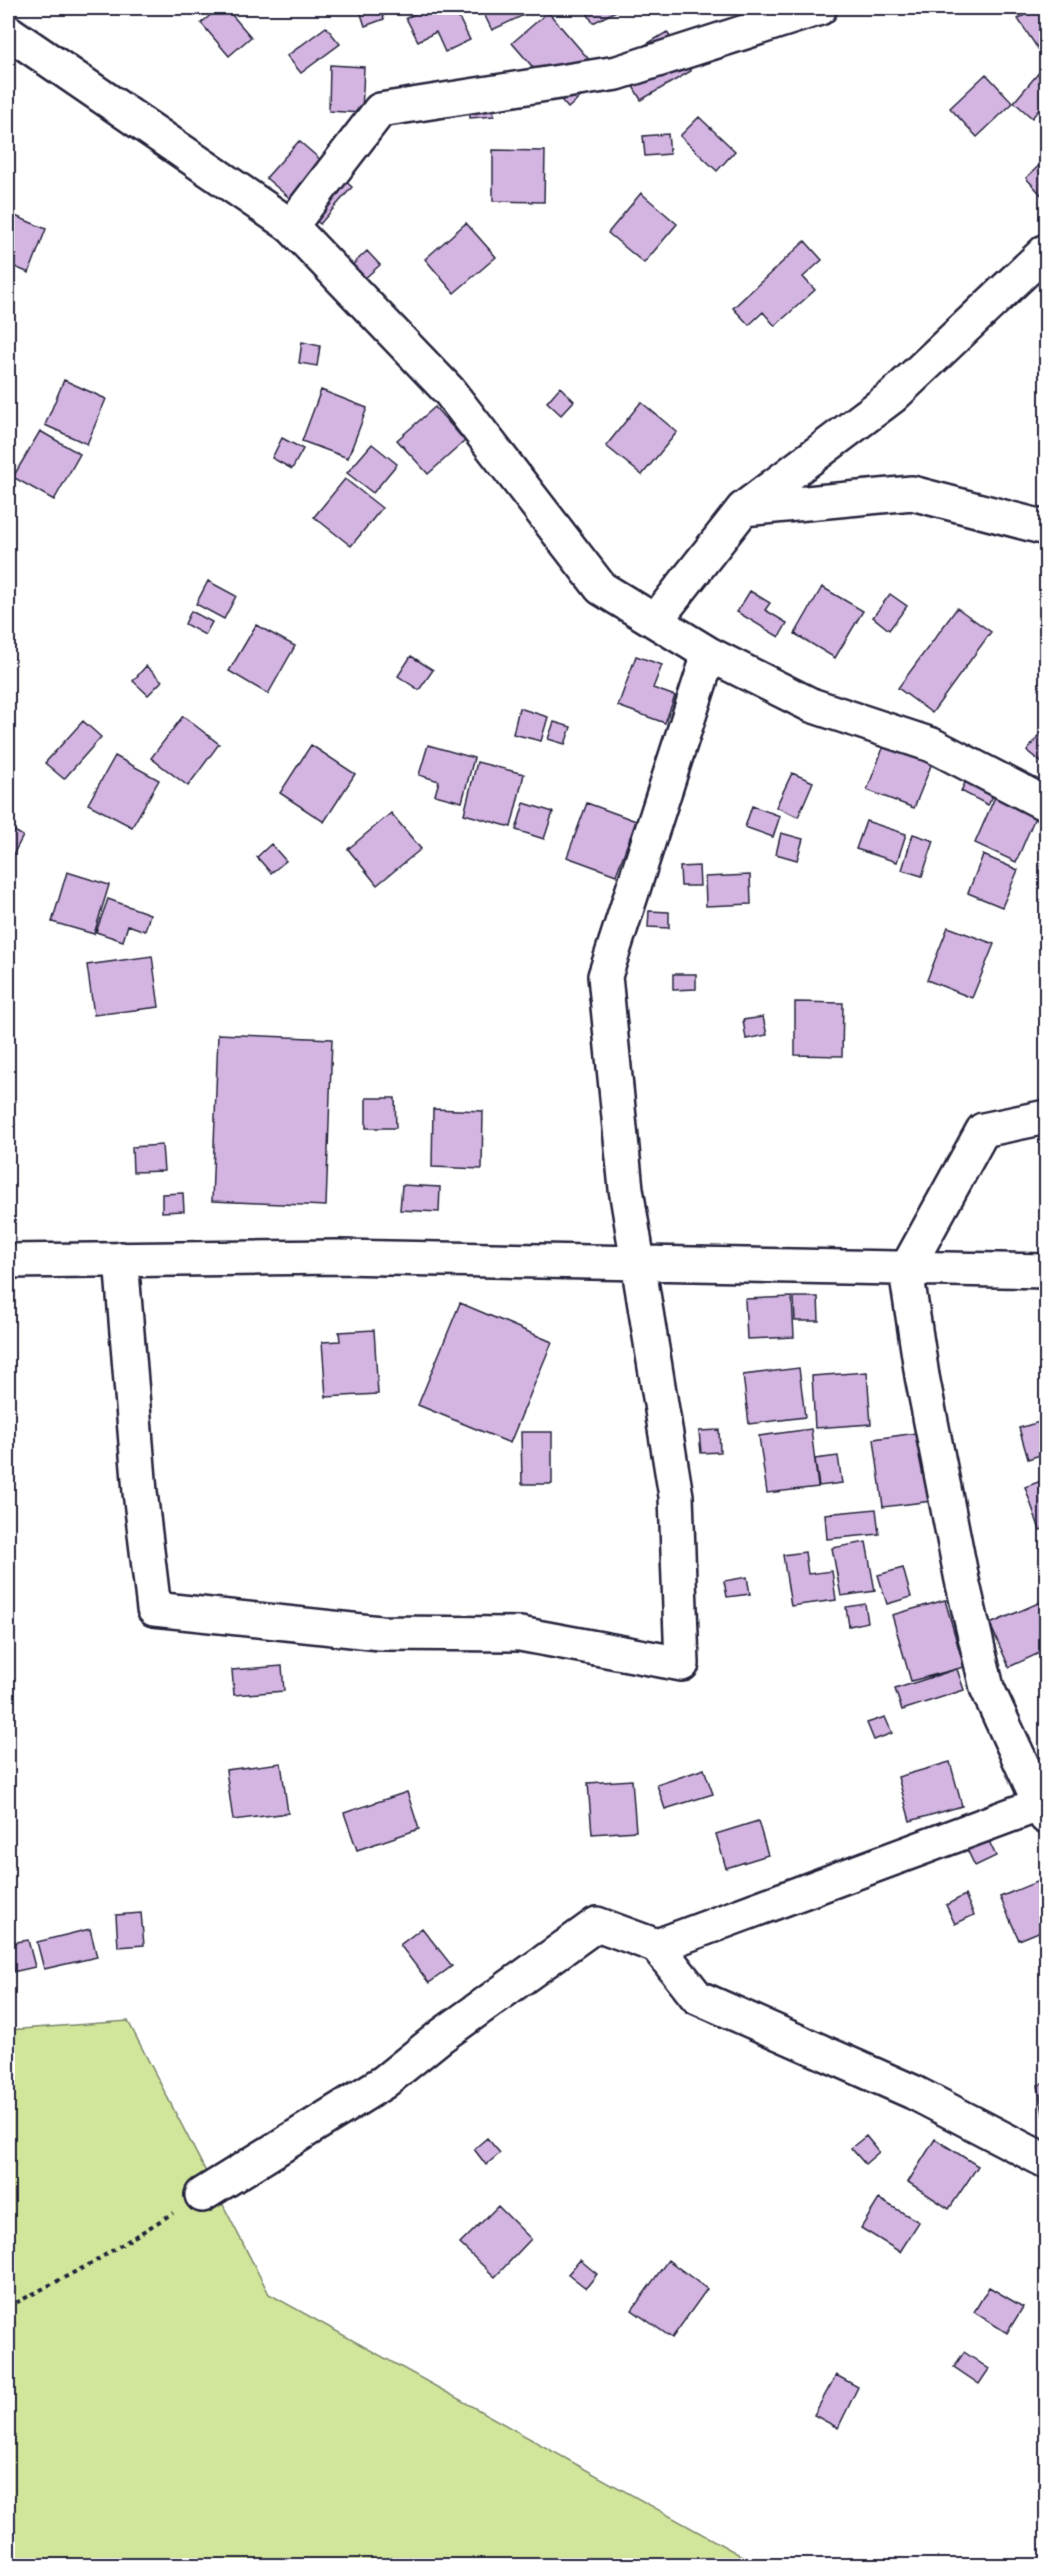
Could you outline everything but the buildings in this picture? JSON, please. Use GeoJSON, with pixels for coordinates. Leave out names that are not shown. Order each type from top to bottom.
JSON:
{"type":"FeatureCollection","features":[{"type":"Feature","properties":{"kind":"street"},"geometry":{"type":"LineString","coordinates":[[291,226],[380,110],[617,73],[820,8]]}},
{"type":"Feature","properties":{"kind":"street"},"geometry":{"type":"LineString","coordinates":[[8,32],[291,226],[449,391],[601,588],[709,654],[811,705],[932,745],[1047,804]]}},
{"type":"Feature","properties":{"kind":"street"},"geometry":{"type":"LineString","coordinates":[[655,621],[743,509],[893,396],[1047,251]]}},
{"type":"Feature","properties":{"kind":"street"},"geometry":{"type":"LineString","coordinates":[[743,509],[912,493],[1047,528]]}},
{"type":"Feature","properties":{"kind":"street"},"geometry":{"type":"LineString","coordinates":[[121,1259],[140,1492],[153,1609],[380,1633],[520,1634],[682,1664],[676,1497],[626,1189],[605,976],[709,654]]}},
{"type":"Feature","properties":{"kind":"street"},"geometry":{"type":"LineString","coordinates":[[657,1946],[1045,1807],[987,1688],[962,1580],[922,1376],[906,1270],[983,1130],[1047,1117]]}},
{"type":"Feature","properties":{"kind":"street"},"geometry":{"type":"LineString","coordinates":[[8,1261],[339,1257],[1047,1271]]}},
{"type":"Feature","properties":{"kind":"street"},"geometry":{"type":"LineString","coordinates":[[202,2195],[384,2082],[441,2036],[597,1924],[657,1946],[697,1997],[913,2092],[1047,2161]]}},
{"type":"Feature","properties":{"kind":"path"},"geometry":{"type":"LineString","coordinates":[[8,2307],[92,2263],[202,2195]]}},
{"type":"Feature","properties":{"kind":"green space"},"geometry":{"type":"Polygon","coordinates":[[[128,2021],[269,2294],[758,2565],[8,2566],[8,2030],[128,2021]]]}}]}
